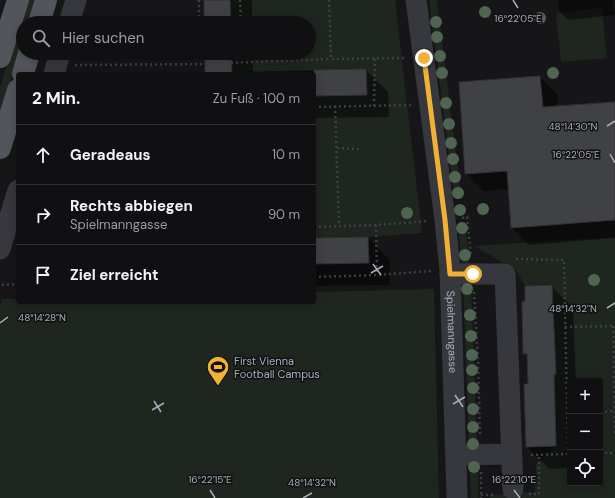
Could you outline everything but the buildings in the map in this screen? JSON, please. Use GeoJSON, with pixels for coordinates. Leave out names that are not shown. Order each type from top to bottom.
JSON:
{"type":"FeatureCollection","features":[{"type":"Feature","properties":{"kind":"main road"},"geometry":{"type":"LineString","coordinates":[[0,57],[18,0]]}},
{"type":"Feature","properties":{"kind":"main road"},"geometry":{"type":"LineString","coordinates":[[41,16],[46,0]]}},
{"type":"Feature","properties":{"kind":"main road"},"geometry":{"type":"LineString","coordinates":[[24,72],[27,60]]}},
{"type":"Feature","properties":{"kind":"main road"},"geometry":{"type":"LineString","coordinates":[[0,148],[16,96]]}},
{"type":"Feature","properties":{"kind":"street"},"geometry":{"type":"LineString","coordinates":[[71,16],[76,0]]}},
{"type":"Feature","properties":{"kind":"street","name":"Spielmanngasse"},"geometry":{"type":"LineString","coordinates":[[416,0],[430,104],[437,220],[450,272],[457,498]]}},
{"type":"Feature","properties":{"kind":"street"},"geometry":{"type":"LineString","coordinates":[[0,249],[16,197]]}},
{"type":"Feature","properties":{"kind":"street"},"geometry":{"type":"LineString","coordinates":[[450,272],[505,274],[513,489]]}},
{"type":"Feature","properties":{"kind":"street"},"geometry":{"type":"LineString","coordinates":[[456,455],[512,455]]}},
{"type":"Feature","properties":{"kind":"path"},"geometry":{"type":"LineString","coordinates":[[199,0],[199,16]]}},
{"type":"Feature","properties":{"kind":"path"},"geometry":{"type":"LineString","coordinates":[[240,0],[240,16]]}},
{"type":"Feature","properties":{"kind":"path"},"geometry":{"type":"LineString","coordinates":[[329,0],[331,59]]}},
{"type":"Feature","properties":{"kind":"path"},"geometry":{"type":"LineString","coordinates":[[374,106],[375,58]]}},
{"type":"Feature","properties":{"kind":"path"},"geometry":{"type":"LineString","coordinates":[[316,60],[424,58]]}},
{"type":"Feature","properties":{"kind":"path"},"geometry":{"type":"LineString","coordinates":[[226,63],[301,60]]}},
{"type":"Feature","properties":{"kind":"path"},"geometry":{"type":"LineString","coordinates":[[62,64],[214,64]]}},
{"type":"Feature","properties":{"kind":"path"},"geometry":{"type":"LineString","coordinates":[[316,107],[430,104]]}},
{"type":"Feature","properties":{"kind":"path"},"geometry":{"type":"LineString","coordinates":[[335,106],[339,226]]}},
{"type":"Feature","properties":{"kind":"path"},"geometry":{"type":"LineString","coordinates":[[336,148],[360,149]]}},
{"type":"Feature","properties":{"kind":"path"},"geometry":{"type":"LineString","coordinates":[[316,227],[376,225],[467,217],[473,274],[478,361],[481,498]]}},
{"type":"Feature","properties":{"kind":"path"},"geometry":{"type":"LineString","coordinates":[[376,225],[377,275]]}},
{"type":"Feature","properties":{"kind":"path"},"geometry":{"type":"LineString","coordinates":[[514,260],[564,260],[567,384]]}},
{"type":"Feature","properties":{"kind":"path"},"geometry":{"type":"LineString","coordinates":[[316,277],[450,272]]}},
{"type":"Feature","properties":{"kind":"path"},"geometry":{"type":"LineString","coordinates":[[2,285],[16,284]]}},
{"type":"Feature","properties":{"kind":"path"},"geometry":{"type":"LineString","coordinates":[[565,327],[614,326],[615,434]]}},
{"type":"Feature","properties":{"kind":"path"},"geometry":{"type":"LineString","coordinates":[[603,412],[615,411]]}},
{"type":"Feature","properties":{"kind":"path"},"geometry":{"type":"LineString","coordinates":[[568,414],[569,450]]}},
{"type":"Feature","properties":{"kind":"path"},"geometry":{"type":"LineString","coordinates":[[603,453],[615,453]]}},
{"type":"Feature","properties":{"kind":"path"},"geometry":{"type":"LineString","coordinates":[[512,455],[567,454]]}},
{"type":"Feature","properties":{"kind":"shaded area"},"geometry":{"type":"Polygon","coordinates":[[[27,0],[36,0],[31,16],[22,16],[27,0]]]}},
{"type":"Feature","properties":{"kind":"shaded area"},"geometry":{"type":"Polygon","coordinates":[[[230,0],[395,0],[422,233],[368,237],[316,238],[316,96],[367,95],[366,69],[227,72],[227,60],[316,60],[316,16],[231,16],[230,0]]]}},
{"type":"Feature","properties":{"kind":"shaded area"},"geometry":{"type":"Polygon","coordinates":[[[429,0],[437,0],[461,194],[454,195],[429,0]]]}},
{"type":"Feature","properties":{"kind":"shaded area"},"geometry":{"type":"Polygon","coordinates":[[[602,8],[607,58],[561,62],[556,13],[602,8]]]}},
{"type":"Feature","properties":{"kind":"shaded area"},"geometry":{"type":"Polygon","coordinates":[[[16,35],[16,60],[17,60],[0,116],[0,87],[16,35]]]}},
{"type":"Feature","properties":{"kind":"shaded area"},"geometry":{"type":"Polygon","coordinates":[[[465,223],[470,268],[462,269],[458,224],[465,223]]]}},
{"type":"Feature","properties":{"kind":"shaded area"},"geometry":{"type":"Polygon","coordinates":[[[615,237],[615,498],[490,498],[489,495],[535,492],[536,464],[556,446],[557,414],[555,414],[552,322],[554,322],[554,310],[552,309],[549,284],[525,286],[516,270],[474,246],[615,237]]]}},
{"type":"Feature","properties":{"kind":"shaded area"},"geometry":{"type":"Polygon","coordinates":[[[463,279],[471,279],[477,449],[469,449],[463,279]]]}},
{"type":"Feature","properties":{"kind":"shaded area","name":"First Vienna Football Campus"},"geometry":{"type":"Polygon","coordinates":[[[434,289],[439,498],[0,498],[0,306],[2,299],[16,299],[16,304],[316,304],[316,292],[434,289]]]}},
{"type":"Feature","properties":{"kind":"shaded area"},"geometry":{"type":"Polygon","coordinates":[[[470,460],[478,460],[478,498],[471,498],[470,460]]]}},
{"type":"Feature","properties":{"kind":"place","name":"First Vienna Football Campus"},"geometry":{"type":"Point","coordinates":[218,386]}},
{"type":"Feature","properties":{"kind":"route"},"geometry":{"type":"LineString","coordinates":[[424,58],[445,220],[450,274],[473,274]]}}]}
